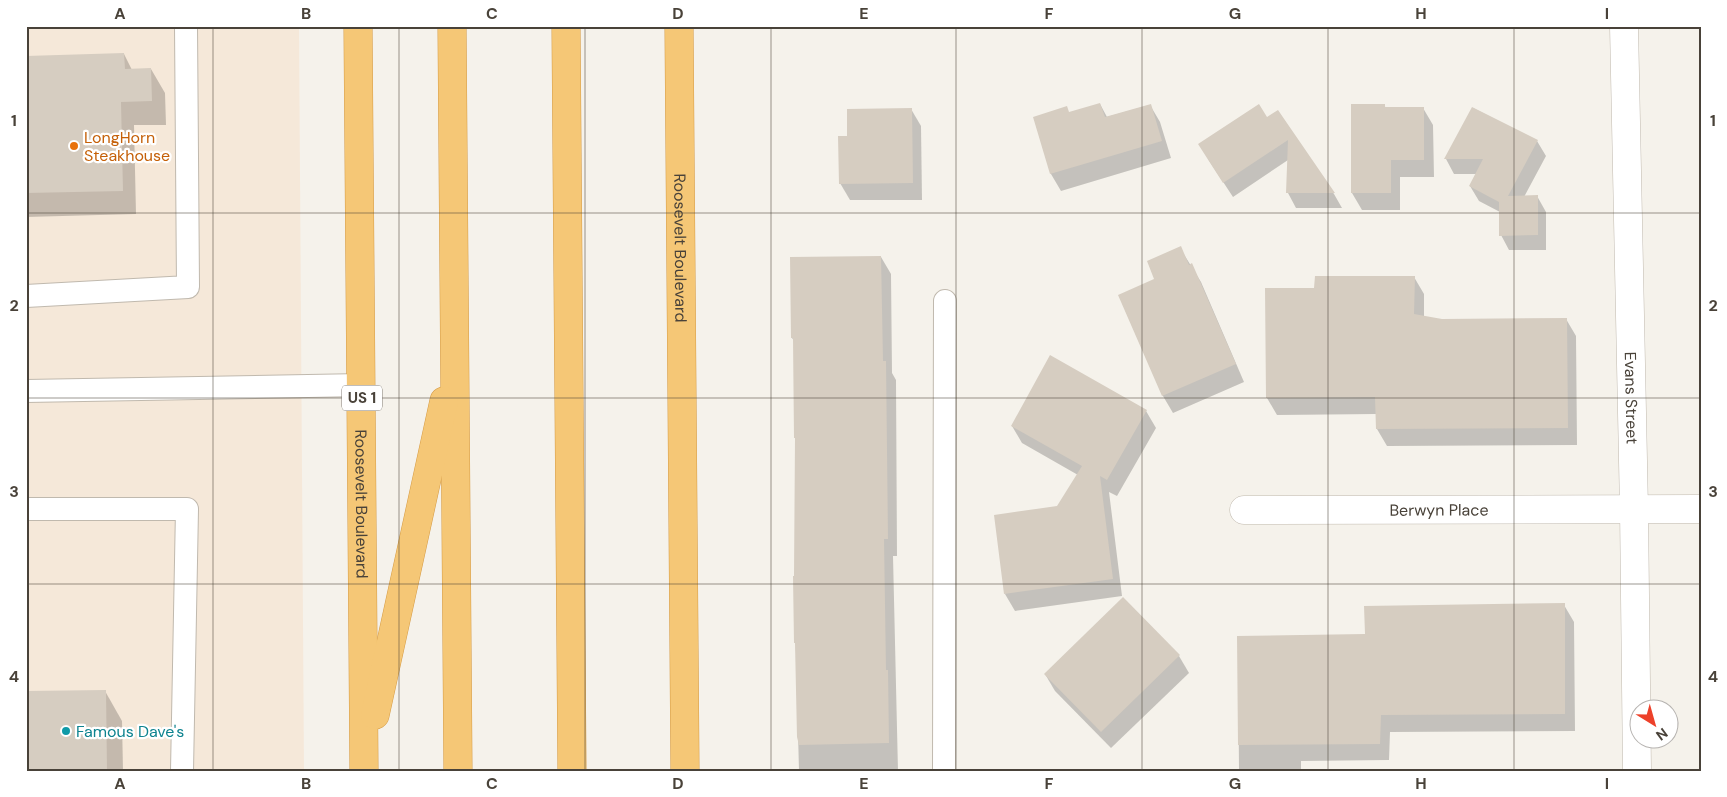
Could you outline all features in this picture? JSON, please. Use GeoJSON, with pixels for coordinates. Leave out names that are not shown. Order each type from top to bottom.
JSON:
{"type":"FeatureCollection","features":[{"type":"Feature","properties":{"kind":"highway","name":"Roosevelt Boulevard"},"geometry":{"type":"LineString","coordinates":[[358,26],[364,768]]}},
{"type":"Feature","properties":{"kind":"highway"},"geometry":{"type":"LineString","coordinates":[[452,26],[458,771]]}},
{"type":"Feature","properties":{"kind":"highway"},"geometry":{"type":"LineString","coordinates":[[566,26],[572,771]]}},
{"type":"Feature","properties":{"kind":"highway","name":"Roosevelt Boulevard"},"geometry":{"type":"LineString","coordinates":[[679,26],[685,771]]}},
{"type":"Feature","properties":{"kind":"highway"},"geometry":{"type":"LineString","coordinates":[[364,768],[454,353]]}},
{"type":"Feature","properties":{"kind":"street","name":"Evans Street"},"geometry":{"type":"LineString","coordinates":[[1624,26],[1634,509],[1637,771]]}},
{"type":"Feature","properties":{"kind":"street","name":"Berwyn Place"},"geometry":{"type":"LineString","coordinates":[[1244,510],[1701,509]]}},
{"type":"Feature","properties":{"kind":"lane"},"geometry":{"type":"LineString","coordinates":[[26,296],[188,287],[186,26]]}},
{"type":"Feature","properties":{"kind":"lane"},"geometry":{"type":"LineString","coordinates":[[944,771],[945,301]]}},
{"type":"Feature","properties":{"kind":"lane"},"geometry":{"type":"LineString","coordinates":[[26,391],[362,385]]}},
{"type":"Feature","properties":{"kind":"lane"},"geometry":{"type":"LineString","coordinates":[[26,509],[187,509],[182,771]]}},
{"type":"Feature","properties":{"kind":"shaded area"},"geometry":{"type":"Polygon","coordinates":[[[26,26],[299,26],[304,771],[26,771],[26,26]]]}},
{"type":"Feature","properties":{"kind":"building","name":"LongHorn Steakhouse"},"geometry":{"type":"Polygon","coordinates":[[[124,53],[125,69],[151,68],[152,101],[121,102],[123,191],[26,193],[26,56],[124,53]]]}},
{"type":"Feature","properties":{"kind":"building"},"geometry":{"type":"Polygon","coordinates":[[[1100,103],[1105,117],[1151,104],[1162,141],[1050,174],[1033,117],[1067,106],[1069,112],[1100,103]]]}},
{"type":"Feature","properties":{"kind":"building"},"geometry":{"type":"Polygon","coordinates":[[[1259,104],[1267,117],[1278,110],[1335,193],[1286,193],[1288,140],[1223,183],[1198,144],[1259,104]]]}},
{"type":"Feature","properties":{"kind":"building"},"geometry":{"type":"Polygon","coordinates":[[[1351,104],[1385,104],[1385,107],[1424,107],[1424,160],[1391,160],[1391,193],[1351,193],[1351,104]]]}},
{"type":"Feature","properties":{"kind":"building"},"geometry":{"type":"Polygon","coordinates":[[[1472,107],[1538,140],[1508,196],[1538,195],[1538,235],[1499,236],[1499,202],[1469,186],[1483,159],[1444,159],[1472,107]]]}},
{"type":"Feature","properties":{"kind":"building"},"geometry":{"type":"Polygon","coordinates":[[[912,108],[913,183],[839,184],[838,136],[847,136],[847,109],[912,108]]]}},
{"type":"Feature","properties":{"kind":"building"},"geometry":{"type":"Polygon","coordinates":[[[1181,246],[1189,265],[1192,263],[1236,364],[1162,396],[1118,295],[1154,279],[1147,261],[1181,246]]]}},
{"type":"Feature","properties":{"kind":"building"},"geometry":{"type":"Polygon","coordinates":[[[881,256],[883,361],[886,361],[888,539],[884,539],[889,743],[799,745],[797,737],[794,643],[795,438],[790,257],[881,256]]]}},
{"type":"Feature","properties":{"kind":"building"},"geometry":{"type":"Polygon","coordinates":[[[1315,276],[1415,276],[1414,314],[1442,319],[1567,318],[1568,428],[1376,429],[1375,397],[1266,398],[1265,288],[1314,288],[1315,276]]]}},
{"type":"Feature","properties":{"kind":"building"},"geometry":{"type":"Polygon","coordinates":[[[1050,355],[1147,410],[1107,480],[1100,476],[1113,579],[1004,594],[994,515],[1057,506],[1082,466],[1011,426],[1050,355]]]}},
{"type":"Feature","properties":{"kind":"building"},"geometry":{"type":"Polygon","coordinates":[[[1123,597],[1180,655],[1101,732],[1044,674],[1123,597]]]}},
{"type":"Feature","properties":{"kind":"building"},"geometry":{"type":"Polygon","coordinates":[[[1565,603],[1565,714],[1381,715],[1380,744],[1238,745],[1237,636],[1365,634],[1364,606],[1565,603]]]}},
{"type":"Feature","properties":{"kind":"building","name":"Famous Dave's"},"geometry":{"type":"Polygon","coordinates":[[[106,690],[107,771],[26,771],[26,691],[106,690]]]}},
{"type":"Feature","properties":{"kind":"place","name":"LongHorn Steakhouse"},"geometry":{"type":"Point","coordinates":[74,146]}},
{"type":"Feature","properties":{"kind":"place","name":"Famous Dave's"},"geometry":{"type":"Point","coordinates":[66,731]}}]}
